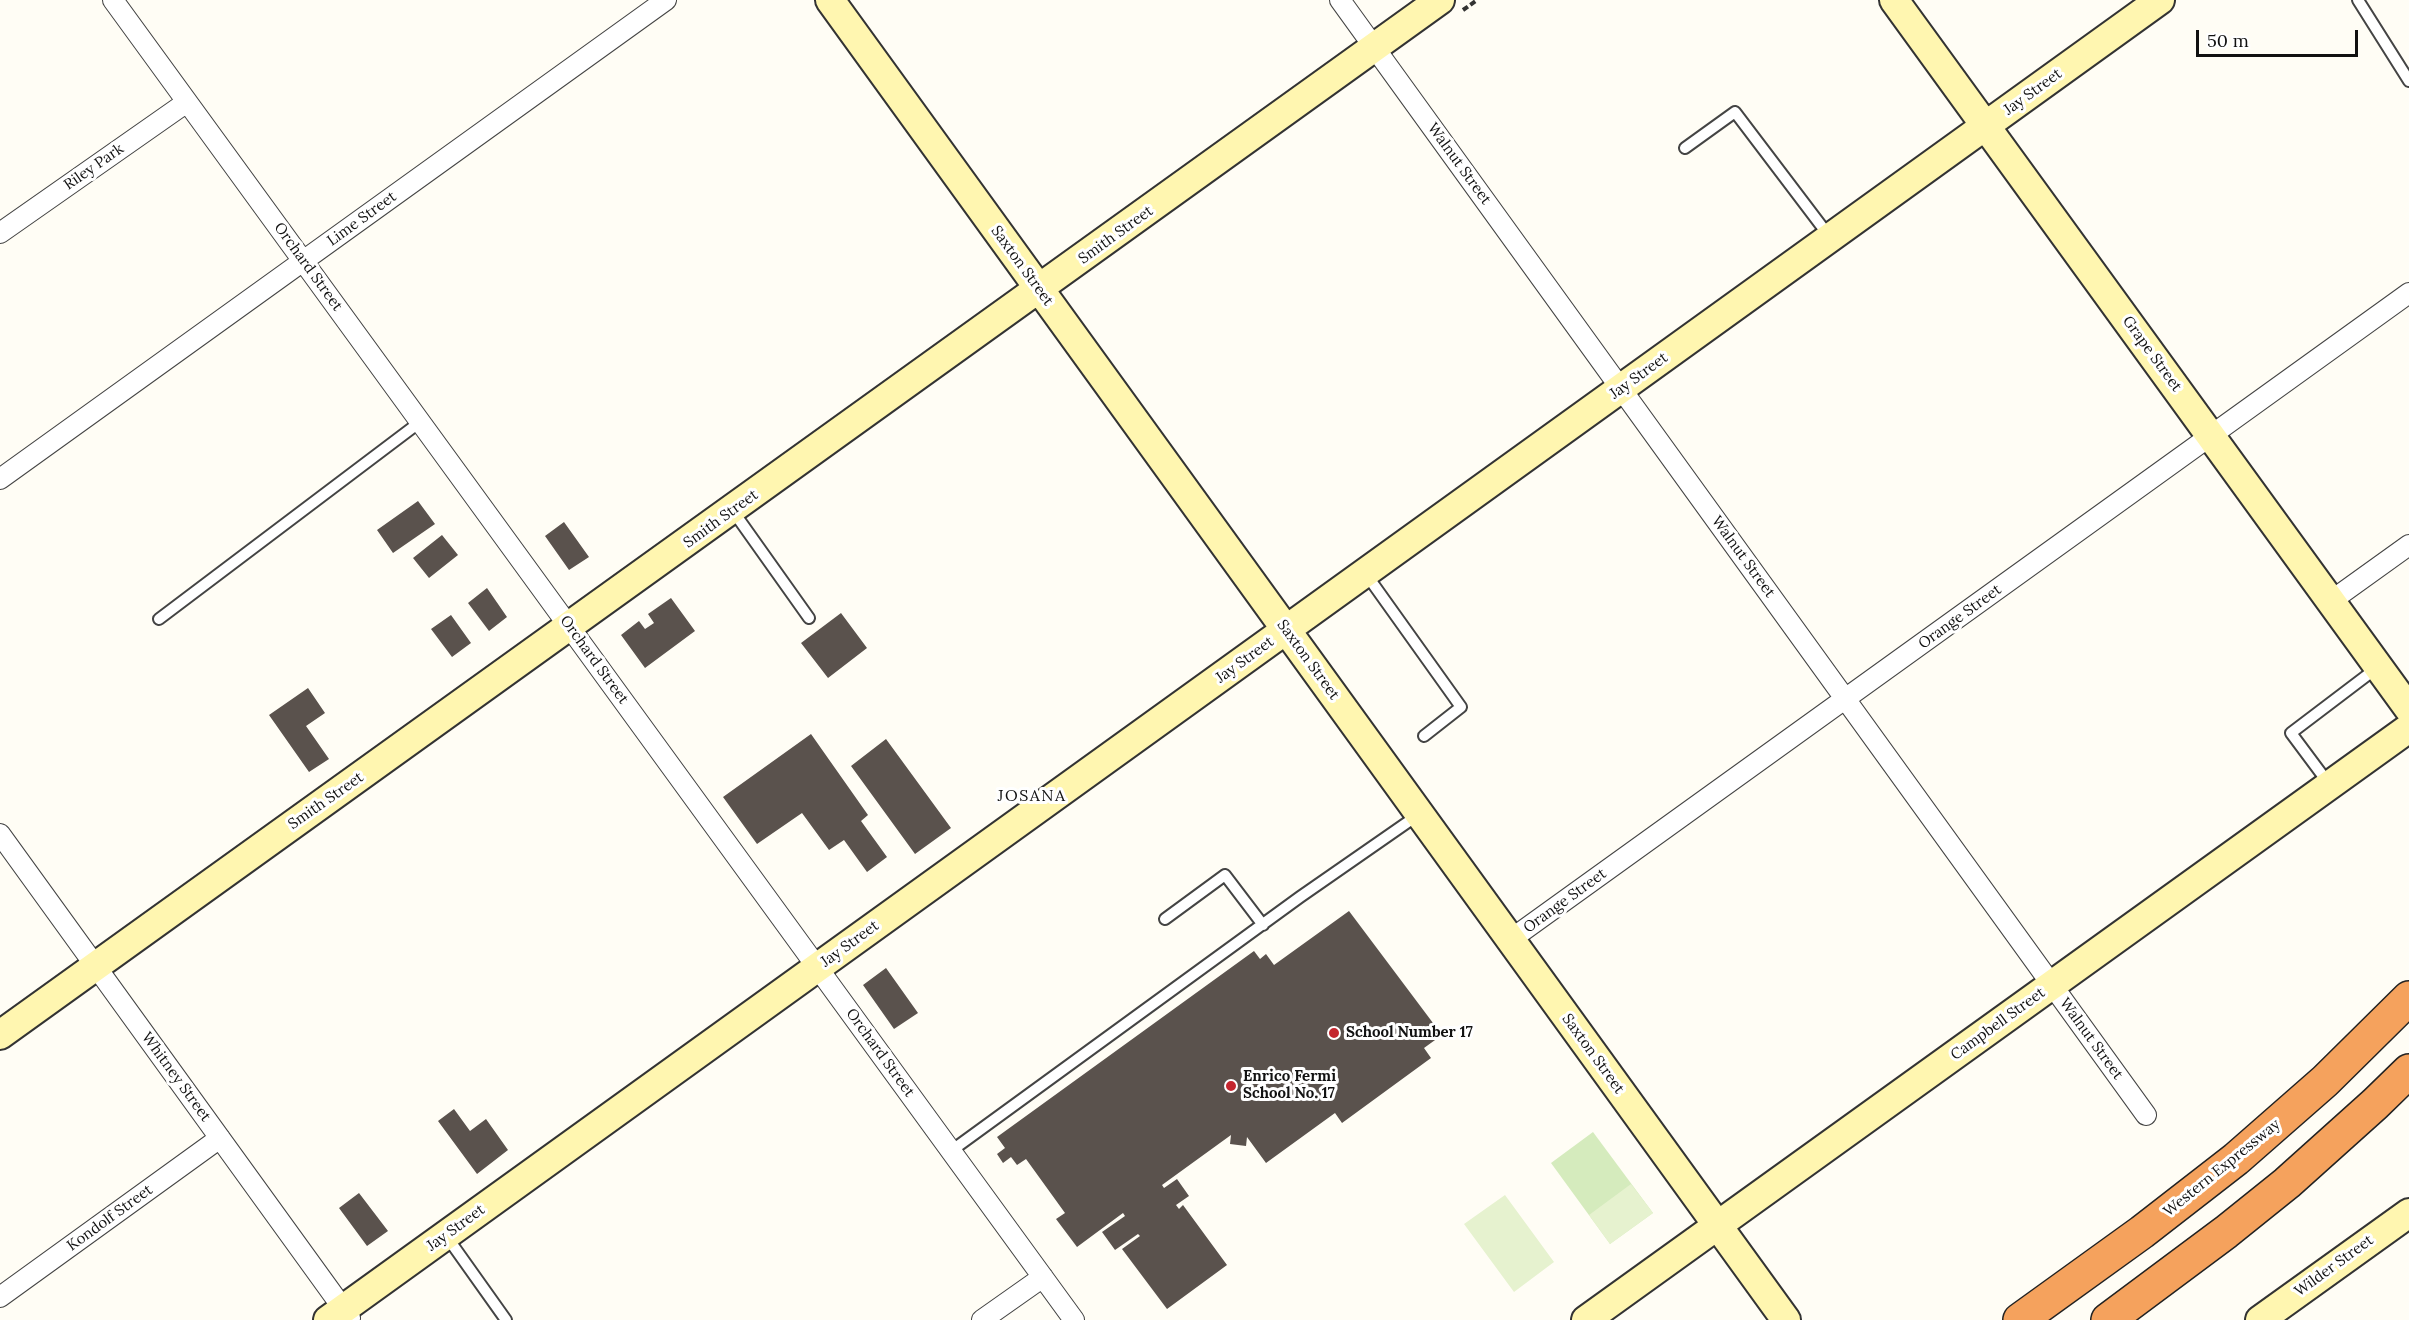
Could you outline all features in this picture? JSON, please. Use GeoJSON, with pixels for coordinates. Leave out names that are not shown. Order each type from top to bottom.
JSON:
{"type":"FeatureCollection","features":[{"type":"Feature","properties":{"kind":"highway"},"geometry":{"type":"LineString","coordinates":[[2381,1027],[2409,993]]}},
{"type":"Feature","properties":{"kind":"highway","name":"Western Expressway"},"geometry":{"type":"LineString","coordinates":[[2020,1320],[2142,1232],[2236,1159],[2325,1081],[2409,998]]}},
{"type":"Feature","properties":{"kind":"highway"},"geometry":{"type":"LineString","coordinates":[[2226,1232],[2316,1158],[2409,1071]]}},
{"type":"Feature","properties":{"kind":"highway"},"geometry":{"type":"LineString","coordinates":[[2108,1320],[2322,1161],[2409,1088]]}},
{"type":"Feature","properties":{"kind":"street","name":"Orchard Street"},"geometry":{"type":"LineString","coordinates":[[113,0],[1074,1320]]}},
{"type":"Feature","properties":{"kind":"street","name":"Lime Street"},"geometry":{"type":"LineString","coordinates":[[0,480],[666,0]]}},
{"type":"Feature","properties":{"kind":"street","name":"Saxton Street"},"geometry":{"type":"LineString","coordinates":[[830,0],[1786,1320]]}},
{"type":"Feature","properties":{"kind":"street","name":"Walnut Street"},"geometry":{"type":"LineString","coordinates":[[1340,0],[2146,1115]]}},
{"type":"Feature","properties":{"kind":"street","name":"Smith Street"},"geometry":{"type":"LineString","coordinates":[[0,1035],[1440,0]]}},
{"type":"Feature","properties":{"kind":"street","name":"Grape Street"},"geometry":{"type":"LineString","coordinates":[[1894,0],[2409,709]]}},
{"type":"Feature","properties":{"kind":"street","name":"Jay Street"},"geometry":{"type":"LineString","coordinates":[[341,1316],[446,1235],[2160,0]]}},
{"type":"Feature","properties":{"kind":"street","name":"Riley Park"},"geometry":{"type":"LineString","coordinates":[[0,233],[187,102]]}},
{"type":"Feature","properties":{"kind":"street","name":"Orange Street"},"geometry":{"type":"LineString","coordinates":[[1510,940],[2409,293]]}},
{"type":"Feature","properties":{"kind":"street"},"geometry":{"type":"LineString","coordinates":[[2331,601],[2409,545]]}},
{"type":"Feature","properties":{"kind":"street","name":"Campbell Street"},"geometry":{"type":"LineString","coordinates":[[1586,1320],[2409,728]]}},
{"type":"Feature","properties":{"kind":"street","name":"Whitney Street"},"geometry":{"type":"LineString","coordinates":[[0,834],[220,1138],[341,1316]]}},
{"type":"Feature","properties":{"kind":"street","name":"Kondolf Street"},"geometry":{"type":"LineString","coordinates":[[0,1297],[220,1138]]}},
{"type":"Feature","properties":{"kind":"street","name":"Wilder Street"},"geometry":{"type":"LineString","coordinates":[[2260,1320],[2409,1213]]}},
{"type":"Feature","properties":{"kind":"street"},"geometry":{"type":"LineString","coordinates":[[982,1320],[1043,1277]]}},
{"type":"Feature","properties":{"kind":"lane"},"geometry":{"type":"LineString","coordinates":[[2358,0],[2409,81]]}},
{"type":"Feature","properties":{"kind":"lane"},"geometry":{"type":"LineString","coordinates":[[1685,148],[1735,111],[1831,238]]}},
{"type":"Feature","properties":{"kind":"lane"},"geometry":{"type":"LineString","coordinates":[[159,619],[420,422]]}},
{"type":"Feature","properties":{"kind":"lane"},"geometry":{"type":"LineString","coordinates":[[732,510],[809,618]]}},
{"type":"Feature","properties":{"kind":"lane"},"geometry":{"type":"LineString","coordinates":[[1365,573],[1461,707],[1424,736]]}},
{"type":"Feature","properties":{"kind":"lane"},"geometry":{"type":"LineString","coordinates":[[2330,784],[2291,733],[2379,667]]}},
{"type":"Feature","properties":{"kind":"lane"},"geometry":{"type":"LineString","coordinates":[[951,1151],[1419,814]]}},
{"type":"Feature","properties":{"kind":"lane"},"geometry":{"type":"LineString","coordinates":[[1165,919],[1225,875],[1263,925]]}},
{"type":"Feature","properties":{"kind":"lane"},"geometry":{"type":"LineString","coordinates":[[446,1235],[506,1320]]}},
{"type":"Feature","properties":{"kind":"green space"},"geometry":{"type":"Polygon","coordinates":[[[1593,1132],[1653,1213],[1610,1244],[1551,1163],[1593,1132]]]}},
{"type":"Feature","properties":{"kind":"green space"},"geometry":{"type":"Polygon","coordinates":[[[1631,1184],[1653,1213],[1610,1244],[1589,1215],[1631,1184]]]}},
{"type":"Feature","properties":{"kind":"green space"},"geometry":{"type":"Polygon","coordinates":[[[1505,1195],[1554,1262],[1514,1292],[1464,1224],[1505,1195]]]}},
{"type":"Feature","properties":{"kind":"building"},"geometry":{"type":"Polygon","coordinates":[[[418,501],[435,524],[393,553],[377,530],[418,501]]]}},
{"type":"Feature","properties":{"kind":"building"},"geometry":{"type":"Polygon","coordinates":[[[564,522],[589,557],[569,570],[545,536],[564,522]]]}},
{"type":"Feature","properties":{"kind":"building"},"geometry":{"type":"Polygon","coordinates":[[[442,535],[458,555],[429,578],[413,558],[442,535]]]}},
{"type":"Feature","properties":{"kind":"building"},"geometry":{"type":"Polygon","coordinates":[[[487,588],[507,617],[489,631],[468,603],[487,588]]]}},
{"type":"Feature","properties":{"kind":"building"},"geometry":{"type":"Polygon","coordinates":[[[671,598],[695,631],[645,668],[621,635],[639,621],[645,629],[654,623],[648,614],[671,598]]]}},
{"type":"Feature","properties":{"kind":"building"},"geometry":{"type":"Polygon","coordinates":[[[841,613],[867,648],[828,678],[801,643],[841,613]]]}},
{"type":"Feature","properties":{"kind":"building"},"geometry":{"type":"Polygon","coordinates":[[[451,615],[471,643],[452,657],[431,629],[451,615]]]}},
{"type":"Feature","properties":{"kind":"building"},"geometry":{"type":"Polygon","coordinates":[[[308,688],[325,713],[306,726],[329,759],[309,772],[269,715],[308,688]]]}},
{"type":"Feature","properties":{"kind":"building"},"geometry":{"type":"Polygon","coordinates":[[[811,734],[868,815],[861,821],[887,857],[867,872],[844,840],[829,850],[802,813],[757,844],[723,797],[811,734]]]}},
{"type":"Feature","properties":{"kind":"building"},"geometry":{"type":"Polygon","coordinates":[[[886,739],[951,828],[915,854],[851,766],[886,739]]]}},
{"type":"Feature","properties":{"kind":"building","name":"Enrico Fermi School No. 17"},"geometry":{"type":"Polygon","coordinates":[[[1349,911],[1442,1035],[1424,1048],[1431,1058],[1342,1123],[1335,1113],[1266,1163],[1247,1137],[1246,1146],[1230,1144],[1231,1135],[1162,1185],[1164,1188],[1177,1179],[1189,1196],[1176,1205],[1179,1209],[1183,1205],[1227,1265],[1167,1309],[1122,1249],[1140,1236],[1138,1234],[1115,1250],[1102,1232],[1125,1216],[1123,1213],[1077,1247],[1056,1219],[1065,1213],[1026,1159],[1017,1165],[1011,1157],[1003,1163],[997,1154],[1005,1148],[997,1137],[1254,951],[1260,959],[1266,954],[1274,965],[1349,911]]]}},
{"type":"Feature","properties":{"kind":"building"},"geometry":{"type":"Polygon","coordinates":[[[886,968],[918,1013],[894,1029],[863,985],[886,968]]]}},
{"type":"Feature","properties":{"kind":"building"},"geometry":{"type":"Polygon","coordinates":[[[454,1109],[470,1131],[486,1119],[508,1150],[477,1174],[438,1121],[454,1109]]]}},
{"type":"Feature","properties":{"kind":"building"},"geometry":{"type":"Polygon","coordinates":[[[359,1193],[388,1231],[367,1246],[339,1208],[359,1193]]]}},
{"type":"Feature","properties":{"kind":"place","name":"School Number 17"},"geometry":{"type":"Point","coordinates":[1334,1033]}},
{"type":"Feature","properties":{"kind":"place","name":"Enrico Fermi School No. 17"},"geometry":{"type":"Point","coordinates":[1231,1086]}},
{"type":"Feature","properties":{"kind":"district","name":"JOSANA"},"geometry":{"type":"Point","coordinates":[1032,796]}}]}
